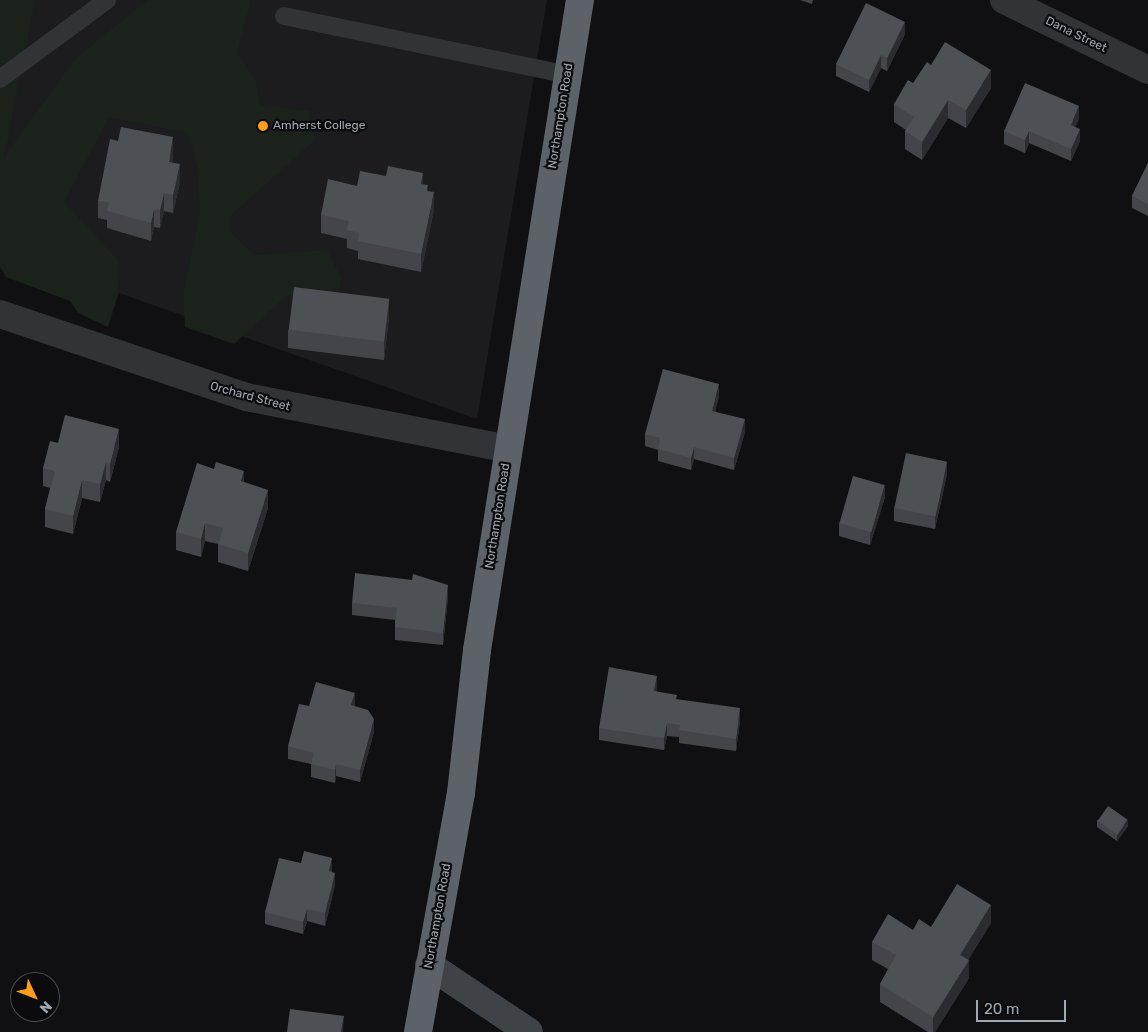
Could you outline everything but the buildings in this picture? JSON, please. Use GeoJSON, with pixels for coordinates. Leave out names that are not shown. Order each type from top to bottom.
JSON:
{"type":"FeatureCollection","features":[{"type":"Feature","properties":{"kind":"highway","name":"Northampton Road"},"geometry":{"type":"LineString","coordinates":[[418,1032],[461,793],[508,449],[580,0]]}},
{"type":"Feature","properties":{"kind":"main road"},"geometry":{"type":"LineString","coordinates":[[429,965],[529,1032]]}},
{"type":"Feature","properties":{"kind":"street","name":"Dana Street"},"geometry":{"type":"LineString","coordinates":[[1004,0],[1148,70]]}},
{"type":"Feature","properties":{"kind":"street","name":"Orchard Street"},"geometry":{"type":"LineString","coordinates":[[0,314],[246,397],[508,449]]}},
{"type":"Feature","properties":{"kind":"lane"},"geometry":{"type":"LineString","coordinates":[[0,79],[106,0]]}},
{"type":"Feature","properties":{"kind":"lane"},"geometry":{"type":"LineString","coordinates":[[284,16],[568,74]]}},
{"type":"Feature","properties":{"kind":"shaded area","name":"Amherst College"},"geometry":{"type":"Polygon","coordinates":[[[0,0],[547,0],[477,419],[0,251],[0,0]]]}},
{"type":"Feature","properties":{"kind":"shaded area"},"geometry":{"type":"Polygon","coordinates":[[[0,0],[35,0],[4,157],[76,58],[148,0],[251,0],[237,52],[256,81],[260,105],[309,111],[315,140],[232,214],[230,232],[254,255],[327,250],[341,278],[338,302],[287,295],[234,344],[185,327],[183,293],[200,215],[197,167],[188,133],[109,117],[64,202],[119,261],[118,295],[108,327],[78,313],[70,301],[6,277],[0,267],[0,0]]]}},
{"type":"Feature","properties":{"kind":"place","name":"Amherst College"},"geometry":{"type":"Point","coordinates":[263,126]}}]}
